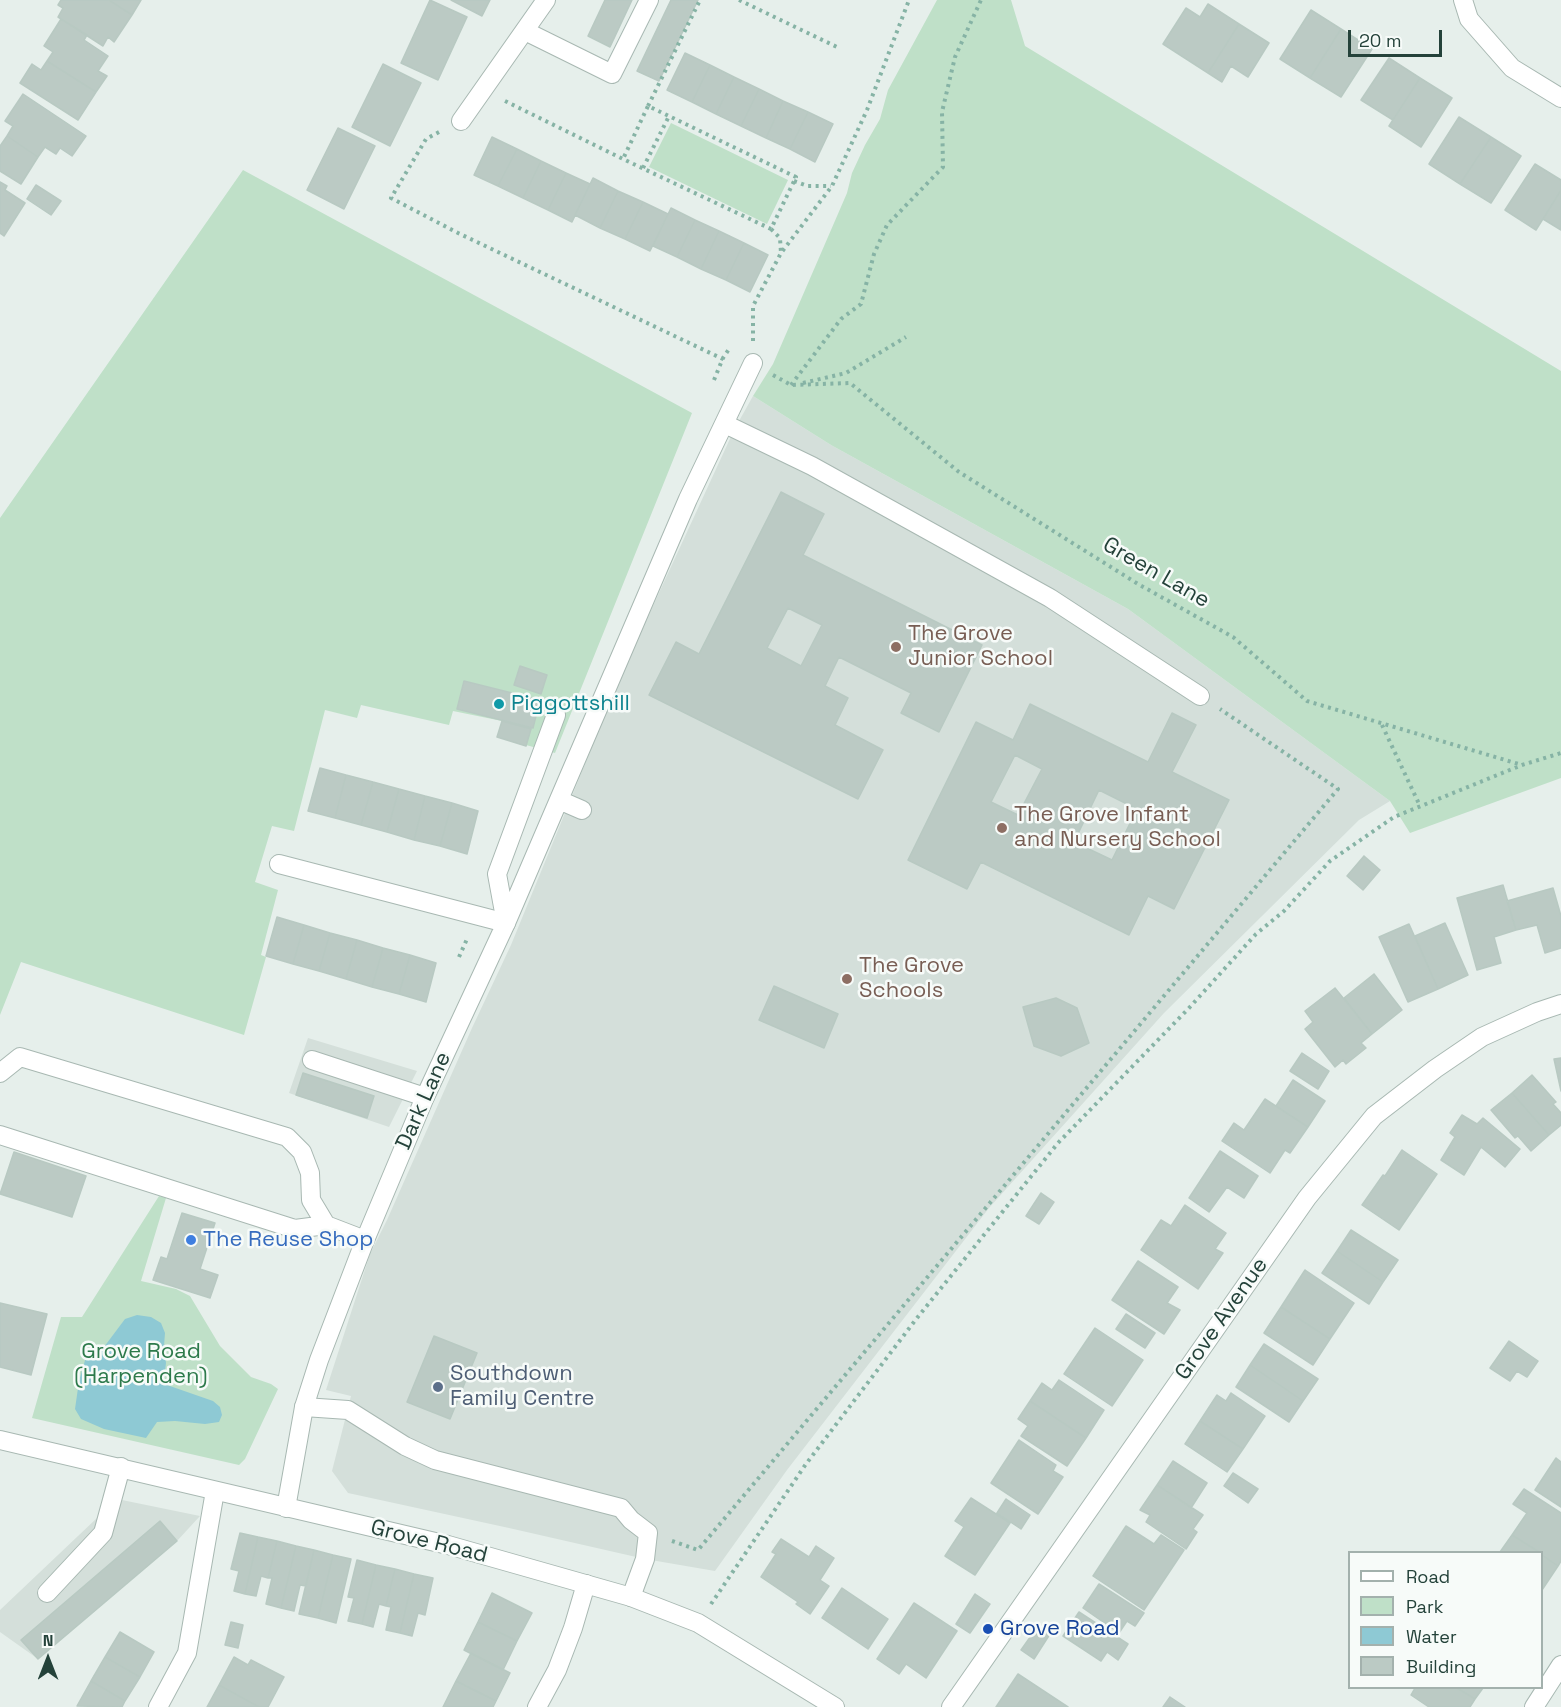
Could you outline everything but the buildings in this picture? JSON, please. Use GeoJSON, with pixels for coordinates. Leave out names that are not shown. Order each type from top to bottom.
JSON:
{"type":"FeatureCollection","features":[{"type":"Feature","properties":{"kind":"street"},"geometry":{"type":"LineString","coordinates":[[461,121],[546,0]]}},
{"type":"Feature","properties":{"kind":"street"},"geometry":{"type":"LineString","coordinates":[[525,31],[612,74],[649,0]]}},
{"type":"Feature","properties":{"kind":"street"},"geometry":{"type":"LineString","coordinates":[[1463,0],[1469,20],[1512,68],[1561,98]]}},
{"type":"Feature","properties":{"kind":"street","name":"Dark Lane"},"geometry":{"type":"LineString","coordinates":[[286,1508],[304,1407],[365,1240],[425,1097],[507,923],[688,499],[753,363]]}},
{"type":"Feature","properties":{"kind":"street"},"geometry":{"type":"LineString","coordinates":[[725,424],[812,466],[1050,598],[1200,696]]}},
{"type":"Feature","properties":{"kind":"street"},"geometry":{"type":"LineString","coordinates":[[279,864],[507,923],[497,874],[556,715]]}},
{"type":"Feature","properties":{"kind":"street"},"geometry":{"type":"LineString","coordinates":[[559,801],[582,810]]}},
{"type":"Feature","properties":{"kind":"street","name":"Grove Avenue"},"geometry":{"type":"LineString","coordinates":[[951,1707],[1307,1198],[1374,1116],[1435,1069],[1482,1037],[1537,1012],[1561,1004]]}},
{"type":"Feature","properties":{"kind":"street"},"geometry":{"type":"LineString","coordinates":[[0,1073],[20,1057],[287,1137],[302,1152],[310,1173],[311,1200],[326,1225]]}},
{"type":"Feature","properties":{"kind":"street"},"geometry":{"type":"LineString","coordinates":[[312,1060],[425,1097]]}},
{"type":"Feature","properties":{"kind":"street"},"geometry":{"type":"LineString","coordinates":[[0,1136],[295,1228],[326,1225],[365,1240]]}},
{"type":"Feature","properties":{"kind":"street"},"geometry":{"type":"LineString","coordinates":[[304,1407],[348,1410],[405,1446],[435,1460],[621,1508],[631,1520],[648,1533],[645,1559],[631,1597]]}},
{"type":"Feature","properties":{"kind":"street","name":"Grove Road"},"geometry":{"type":"LineString","coordinates":[[0,1440],[448,1545],[631,1597],[698,1623],[835,1707]]}},
{"type":"Feature","properties":{"kind":"street"},"geometry":{"type":"LineString","coordinates":[[46,1593],[103,1533],[121,1467]]}},
{"type":"Feature","properties":{"kind":"street"},"geometry":{"type":"LineString","coordinates":[[158,1707],[187,1653],[215,1491]]}},
{"type":"Feature","properties":{"kind":"street"},"geometry":{"type":"LineString","coordinates":[[537,1707],[557,1670],[586,1584]]}},
{"type":"Feature","properties":{"kind":"street"},"geometry":{"type":"LineString","coordinates":[[1534,1707],[1561,1665]]}},
{"type":"Feature","properties":{"kind":"path"},"geometry":{"type":"LineString","coordinates":[[623,159],[699,0]]}},
{"type":"Feature","properties":{"kind":"path"},"geometry":{"type":"LineString","coordinates":[[739,0],[837,47]]}},
{"type":"Feature","properties":{"kind":"path"},"geometry":{"type":"LineString","coordinates":[[753,363],[753,306],[781,253],[832,186],[867,110],[909,0]]}},
{"type":"Feature","properties":{"kind":"path"},"geometry":{"type":"LineString","coordinates":[[790,385],[841,319],[861,304],[874,254],[887,225],[942,167],[942,112],[955,57],[981,0]]}},
{"type":"Feature","properties":{"kind":"path"},"geometry":{"type":"LineString","coordinates":[[483,90],[771,229],[780,238],[781,253]]}},
{"type":"Feature","properties":{"kind":"path"},"geometry":{"type":"LineString","coordinates":[[648,106],[796,177],[771,229]]}},
{"type":"Feature","properties":{"kind":"path"},"geometry":{"type":"LineString","coordinates":[[643,168],[669,116]]}},
{"type":"Feature","properties":{"kind":"path"},"geometry":{"type":"LineString","coordinates":[[461,121],[426,139],[390,198],[458,233],[723,358]]}},
{"type":"Feature","properties":{"kind":"path"},"geometry":{"type":"LineString","coordinates":[[794,181],[808,186],[832,186]]}},
{"type":"Feature","properties":{"kind":"path"},"geometry":{"type":"LineString","coordinates":[[790,385],[846,374],[906,336]]}},
{"type":"Feature","properties":{"kind":"path","name":"Green Lane"},"geometry":{"type":"LineString","coordinates":[[790,385],[850,383],[959,472],[1138,584],[1233,637],[1307,701],[1522,765]]}},
{"type":"Feature","properties":{"kind":"path"},"geometry":{"type":"LineString","coordinates":[[648,1533],[698,1550],[1338,789],[1200,696]]}},
{"type":"Feature","properties":{"kind":"path"},"geometry":{"type":"LineString","coordinates":[[1382,724],[1420,806]]}},
{"type":"Feature","properties":{"kind":"path"},"geometry":{"type":"LineString","coordinates":[[698,1623],[806,1464],[917,1318],[1058,1143],[1189,1008],[1256,934],[1284,911],[1330,861],[1394,817],[1522,765],[1561,753]]}},
{"type":"Feature","properties":{"kind":"shaded area","name":"The Grove Schools"},"geometry":{"type":"Polygon","coordinates":[[[753,396],[831,445],[1128,609],[1390,801],[1359,820],[1164,1013],[989,1208],[787,1470],[715,1571],[645,1559],[348,1493],[332,1471],[351,1396],[326,1390],[370,1254],[511,945],[623,671],[734,430],[753,396]]]}},
{"type":"Feature","properties":{"kind":"shaded area"},"geometry":{"type":"Polygon","coordinates":[[[308,1038],[417,1071],[389,1127],[289,1093],[308,1038]]]}},
{"type":"Feature","properties":{"kind":"shaded area"},"geometry":{"type":"Polygon","coordinates":[[[117,1499],[200,1516],[177,1541],[38,1659],[0,1632],[0,1610],[117,1499]]]}},
{"type":"Feature","properties":{"kind":"green space"},"geometry":{"type":"Polygon","coordinates":[[[937,0],[1011,0],[1025,46],[1561,371],[1561,778],[1410,833],[1390,801],[1128,609],[831,445],[753,396],[773,364],[847,193],[852,173],[880,119],[888,90],[937,0]]]}},
{"type":"Feature","properties":{"kind":"green space"},"geometry":{"type":"Polygon","coordinates":[[[671,123],[788,180],[767,224],[649,167],[671,123]]]}},
{"type":"Feature","properties":{"kind":"green space"},"geometry":{"type":"Polygon","coordinates":[[[243,170],[692,413],[555,753],[497,737],[502,721],[453,711],[449,725],[361,705],[357,718],[325,710],[294,831],[272,826],[255,882],[278,890],[261,955],[266,957],[244,1035],[21,962],[0,1015],[0,518],[243,170]]]}},
{"type":"Feature","properties":{"kind":"green space","name":"Grove Road (Harpenden)"},"geometry":{"type":"Polygon","coordinates":[[[159,1196],[166,1198],[141,1281],[176,1289],[190,1296],[220,1346],[251,1377],[278,1389],[245,1459],[239,1465],[32,1418],[61,1317],[82,1317],[159,1196]]]}},
{"type":"Feature","properties":{"kind":"water"},"geometry":{"type":"Polygon","coordinates":[[[137,1315],[151,1317],[161,1323],[165,1333],[164,1379],[167,1385],[213,1401],[220,1407],[222,1415],[219,1422],[205,1424],[157,1422],[146,1438],[104,1429],[81,1419],[75,1409],[79,1381],[86,1357],[92,1351],[104,1347],[125,1319],[137,1315]]]}},
{"type":"Feature","properties":{"kind":"place","name":"The Grove Junior School"},"geometry":{"type":"Point","coordinates":[896,647]}},
{"type":"Feature","properties":{"kind":"place","name":"Piggottshill"},"geometry":{"type":"Point","coordinates":[499,704]}},
{"type":"Feature","properties":{"kind":"place","name":"The Grove Infant and Nursery School"},"geometry":{"type":"Point","coordinates":[1002,828]}},
{"type":"Feature","properties":{"kind":"place","name":"The Grove Schools"},"geometry":{"type":"Point","coordinates":[847,979]}},
{"type":"Feature","properties":{"kind":"place","name":"The Reuse Shop"},"geometry":{"type":"Point","coordinates":[191,1240]}},
{"type":"Feature","properties":{"kind":"place","name":"Southdown Family Centre"},"geometry":{"type":"Point","coordinates":[438,1387]}},
{"type":"Feature","properties":{"kind":"place","name":"Grove Road"},"geometry":{"type":"Point","coordinates":[988,1629]}}]}
